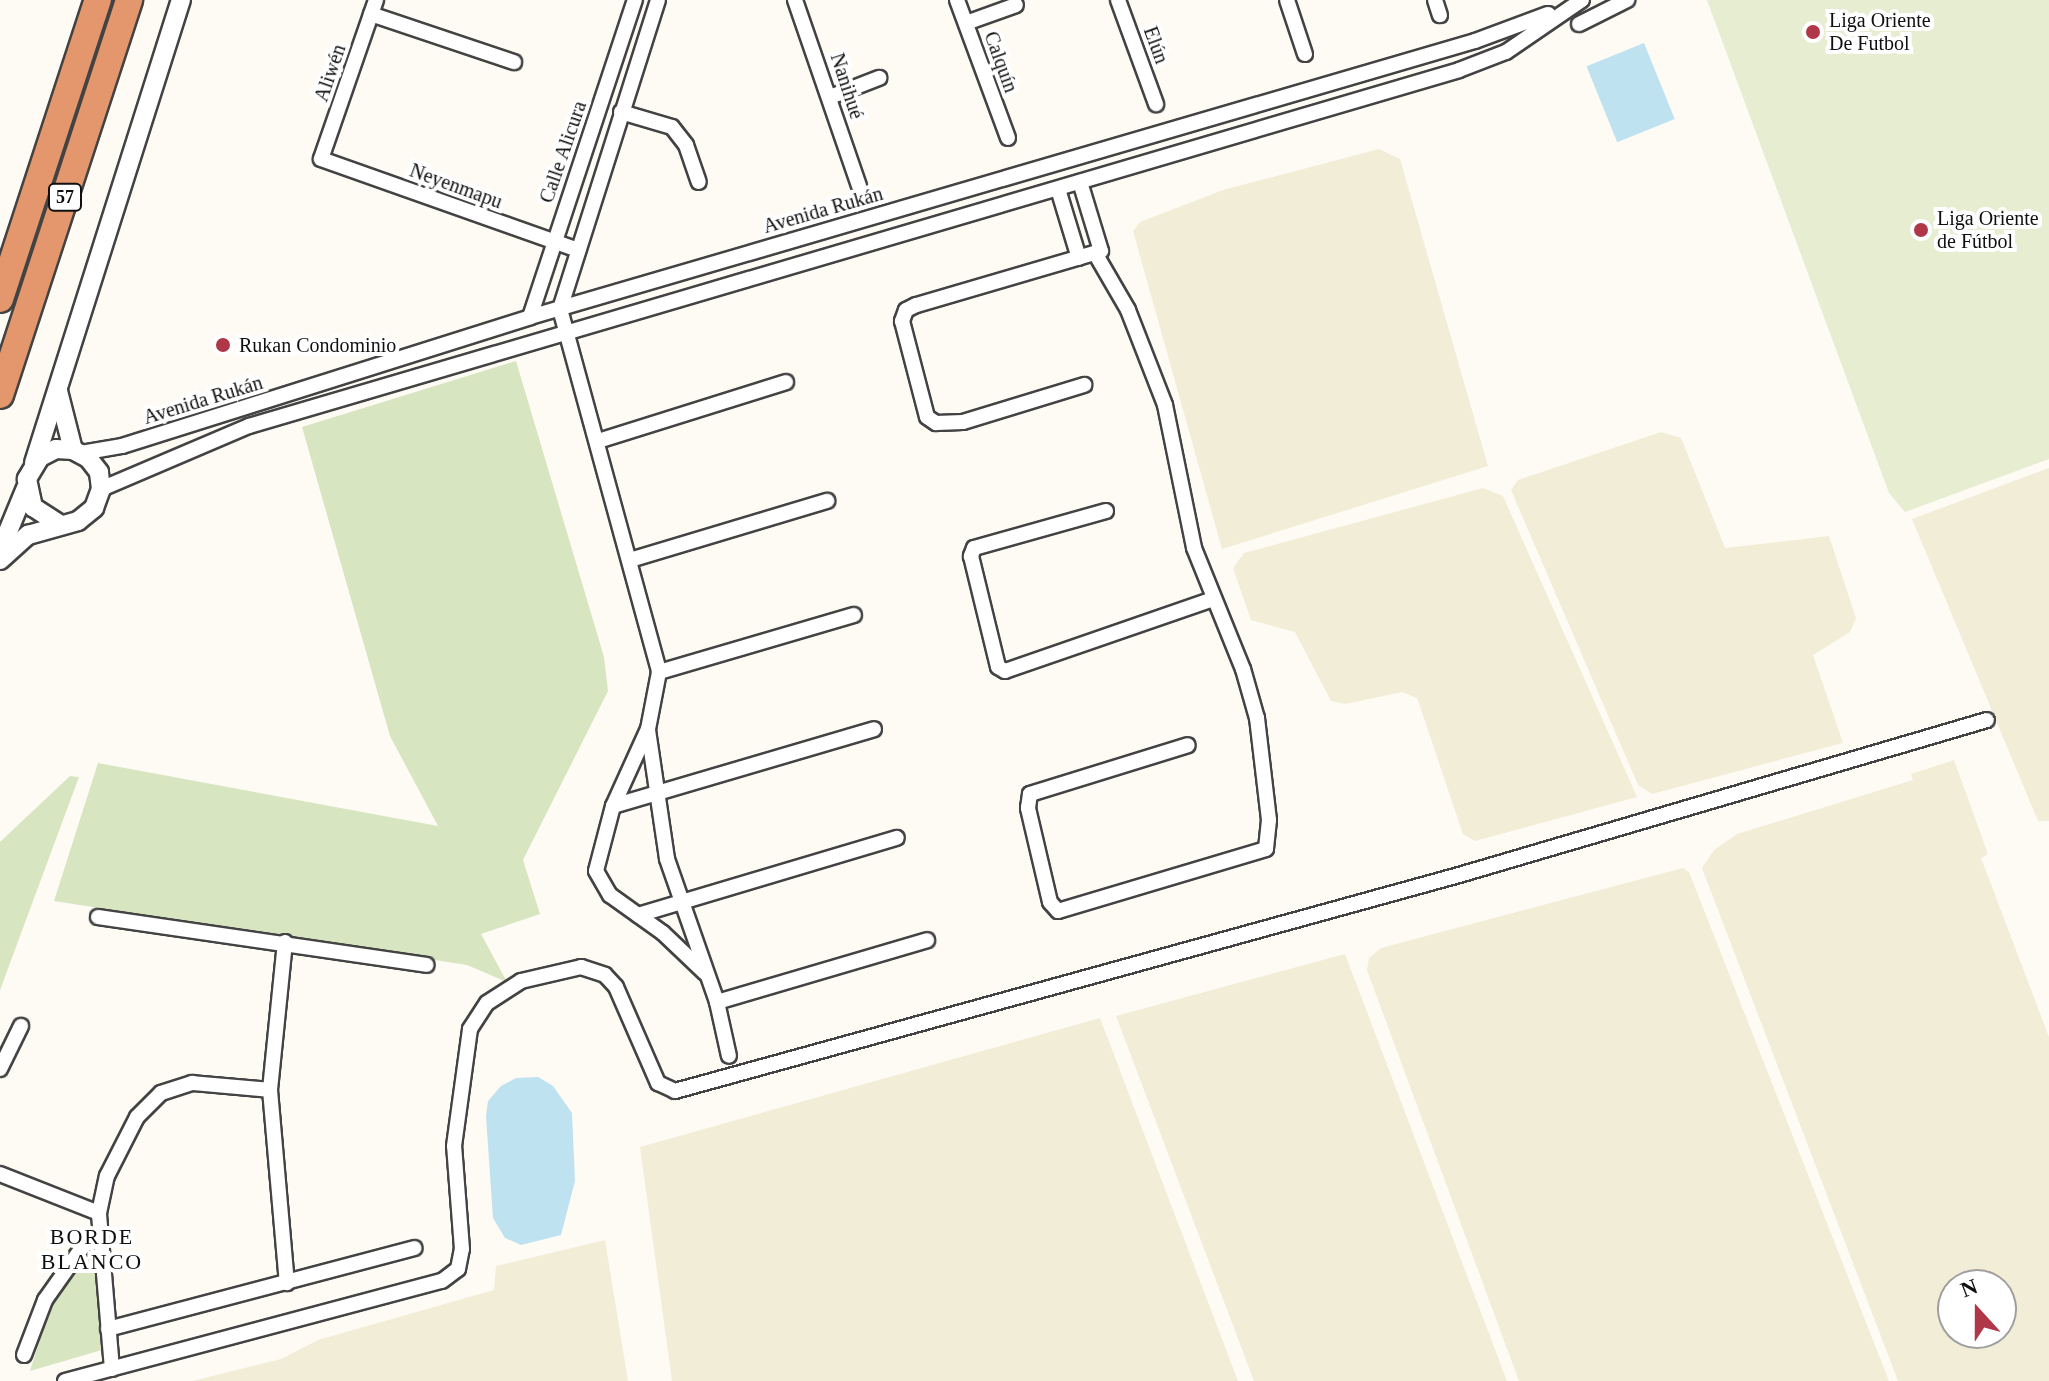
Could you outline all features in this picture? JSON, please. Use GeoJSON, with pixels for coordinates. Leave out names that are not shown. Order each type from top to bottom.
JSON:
{"type":"FeatureCollection","features":[{"type":"Feature","properties":{"kind":"highway","name":"57"},"geometry":{"type":"LineString","coordinates":[[0,299],[98,0]]}},
{"type":"Feature","properties":{"kind":"highway","name":"57"},"geometry":{"type":"LineString","coordinates":[[0,395],[129,0]]}},
{"type":"Feature","properties":{"kind":"street"},"geometry":{"type":"LineString","coordinates":[[0,551],[26,488],[58,378],[181,0]]}},
{"type":"Feature","properties":{"kind":"street","name":"Calle Alicura"},"geometry":{"type":"LineString","coordinates":[[530,317],[635,0]]}},
{"type":"Feature","properties":{"kind":"street"},"geometry":{"type":"LineString","coordinates":[[658,0],[560,309],[659,672],[648,729],[613,806],[596,871],[603,888],[705,973]]}},
{"type":"Feature","properties":{"kind":"street","name":"Nanihué"},"geometry":{"type":"LineString","coordinates":[[795,0],[859,186]]}},
{"type":"Feature","properties":{"kind":"street","name":"Calquín"},"geometry":{"type":"LineString","coordinates":[[957,0],[1008,138]]}},
{"type":"Feature","properties":{"kind":"street","name":"Elún"},"geometry":{"type":"LineString","coordinates":[[1118,0],[1156,104]]}},
{"type":"Feature","properties":{"kind":"street"},"geometry":{"type":"LineString","coordinates":[[1287,0],[1305,54]]}},
{"type":"Feature","properties":{"kind":"street"},"geometry":{"type":"LineString","coordinates":[[1435,0],[1440,15]]}},
{"type":"Feature","properties":{"kind":"street"},"geometry":{"type":"LineString","coordinates":[[1579,24],[1627,0]]}},
{"type":"Feature","properties":{"kind":"street","name":"Avenida Rukán"},"geometry":{"type":"LineString","coordinates":[[77,451],[122,446],[530,317],[1475,41],[1579,2]]}},
{"type":"Feature","properties":{"kind":"street","name":"Avenida Rukán"},"geometry":{"type":"LineString","coordinates":[[101,489],[224,434],[566,336],[1459,70],[1506,52],[1579,2]]}},
{"type":"Feature","properties":{"kind":"street"},"geometry":{"type":"LineString","coordinates":[[966,23],[1016,5]]}},
{"type":"Feature","properties":{"kind":"street"},"geometry":{"type":"LineString","coordinates":[[374,7],[514,62]]}},
{"type":"Feature","properties":{"kind":"street","name":"Aliwén"},"geometry":{"type":"LineString","coordinates":[[321,159],[374,7]]}},
{"type":"Feature","properties":{"kind":"street"},"geometry":{"type":"LineString","coordinates":[[830,97],[879,78]]}},
{"type":"Feature","properties":{"kind":"street"},"geometry":{"type":"LineString","coordinates":[[621,112],[672,127],[686,145],[699,182]]}},
{"type":"Feature","properties":{"kind":"street"},"geometry":{"type":"LineString","coordinates":[[1172,128],[1179,153]]}},
{"type":"Feature","properties":{"kind":"street","name":"Neyenmapu"},"geometry":{"type":"LineString","coordinates":[[321,159],[578,250]]}},
{"type":"Feature","properties":{"kind":"street"},"geometry":{"type":"LineString","coordinates":[[1080,182],[1098,252],[1128,310],[1161,393],[1186,517],[1213,599],[1243,669],[1257,718],[1267,791],[1266,849],[1058,911],[1050,902],[1028,808],[1030,794],[1188,745]]}},
{"type":"Feature","properties":{"kind":"street"},"geometry":{"type":"LineString","coordinates":[[1058,189],[1079,258]]}},
{"type":"Feature","properties":{"kind":"street"},"geometry":{"type":"LineString","coordinates":[[866,219],[874,244]]}},
{"type":"Feature","properties":{"kind":"street"},"geometry":{"type":"LineString","coordinates":[[1084,385],[963,422],[936,423],[927,417],[902,321],[906,310],[916,305],[1098,252]]}},
{"type":"Feature","properties":{"kind":"street"},"geometry":{"type":"LineString","coordinates":[[58,378],[60,409],[77,451]]}},
{"type":"Feature","properties":{"kind":"street"},"geometry":{"type":"LineString","coordinates":[[332,380],[338,400]]}},
{"type":"Feature","properties":{"kind":"street"},"geometry":{"type":"LineString","coordinates":[[598,441],[786,382]]}},
{"type":"Feature","properties":{"kind":"street"},"geometry":{"type":"LineString","coordinates":[[0,560],[18,541],[58,523],[87,516],[101,489],[95,464],[77,451],[56,449],[34,463]]}},
{"type":"Feature","properties":{"kind":"street"},"geometry":{"type":"LineString","coordinates":[[26,488],[33,507],[58,523]]}},
{"type":"Feature","properties":{"kind":"street"},"geometry":{"type":"LineString","coordinates":[[630,560],[827,501]]}},
{"type":"Feature","properties":{"kind":"street"},"geometry":{"type":"LineString","coordinates":[[1106,511],[974,548],[971,556],[998,667],[1005,671],[1213,599]]}},
{"type":"Feature","properties":{"kind":"street"},"geometry":{"type":"LineString","coordinates":[[659,672],[854,615]]}},
{"type":"Feature","properties":{"kind":"street"},"geometry":{"type":"LineString","coordinates":[[65,1381],[442,1281],[458,1269],[462,1249],[454,1146],[470,1029],[487,1003],[521,981],[581,967],[605,975],[616,987],[658,1083],[675,1091],[1444,879],[1987,720]]}},
{"type":"Feature","properties":{"kind":"street"},"geometry":{"type":"LineString","coordinates":[[648,729],[654,793],[680,901],[717,1002],[729,1056]]}},
{"type":"Feature","properties":{"kind":"street"},"geometry":{"type":"LineString","coordinates":[[613,806],[874,729]]}},
{"type":"Feature","properties":{"kind":"street"},"geometry":{"type":"LineString","coordinates":[[638,915],[897,838]]}},
{"type":"Feature","properties":{"kind":"street"},"geometry":{"type":"LineString","coordinates":[[98,917],[427,965]]}},
{"type":"Feature","properties":{"kind":"street"},"geometry":{"type":"LineString","coordinates":[[717,1002],[927,940]]}},
{"type":"Feature","properties":{"kind":"street"},"geometry":{"type":"LineString","coordinates":[[285,942],[270,1090],[287,1283]]}},
{"type":"Feature","properties":{"kind":"street"},"geometry":{"type":"LineString","coordinates":[[0,1069],[21,1026]]}},
{"type":"Feature","properties":{"kind":"street"},"geometry":{"type":"LineString","coordinates":[[112,1369],[99,1213],[107,1176],[131,1129],[161,1093],[192,1083],[270,1090]]}},
{"type":"Feature","properties":{"kind":"street"},"geometry":{"type":"LineString","coordinates":[[0,1174],[99,1213]]}},
{"type":"Feature","properties":{"kind":"street"},"geometry":{"type":"LineString","coordinates":[[24,1355],[45,1300],[84,1245],[100,1240]]}},
{"type":"Feature","properties":{"kind":"street"},"geometry":{"type":"LineString","coordinates":[[108,1329],[414,1248]]}},
{"type":"Feature","properties":{"kind":"shaded area"},"geometry":{"type":"Polygon","coordinates":[[[1379,149],[1400,159],[1488,466],[1222,549],[1133,231],[1140,222],[1223,190],[1379,149]]]}},
{"type":"Feature","properties":{"kind":"shaded area"},"geometry":{"type":"Polygon","coordinates":[[[1661,432],[1681,438],[1725,548],[1829,536],[1856,618],[1850,632],[1813,655],[1843,743],[1652,794],[1638,785],[1511,490],[1518,480],[1661,432]]]}},
{"type":"Feature","properties":{"kind":"shaded area"},"geometry":{"type":"Polygon","coordinates":[[[2049,468],[2049,821],[2038,821],[1912,519],[2049,468]]]}},
{"type":"Feature","properties":{"kind":"shaded area"},"geometry":{"type":"Polygon","coordinates":[[[1483,488],[1503,496],[1637,797],[1475,841],[1463,834],[1417,698],[1402,692],[1346,704],[1331,701],[1295,632],[1251,620],[1233,568],[1244,553],[1483,488]]]}},
{"type":"Feature","properties":{"kind":"shaded area"},"geometry":{"type":"Polygon","coordinates":[[[1954,760],[1988,854],[1981,858],[2049,1037],[2049,1381],[1898,1381],[1702,868],[1714,850],[1737,834],[1913,780],[1911,774],[1954,760]]]}},
{"type":"Feature","properties":{"kind":"shaded area"},"geometry":{"type":"Polygon","coordinates":[[[1683,868],[1689,872],[1889,1381],[1519,1381],[1367,970],[1369,958],[1381,948],[1683,868]]]}},
{"type":"Feature","properties":{"kind":"shaded area"},"geometry":{"type":"Polygon","coordinates":[[[1345,954],[1507,1381],[1254,1381],[1116,1016],[1345,954]]]}},
{"type":"Feature","properties":{"kind":"shaded area"},"geometry":{"type":"Polygon","coordinates":[[[1100,1018],[1238,1381],[672,1381],[640,1147],[1100,1018]]]}},
{"type":"Feature","properties":{"kind":"shaded area"},"geometry":{"type":"Polygon","coordinates":[[[605,1240],[628,1381],[192,1381],[281,1359],[318,1340],[494,1290],[496,1266],[605,1240]]]}},
{"type":"Feature","properties":{"kind":"green space","name":"Liga Oriente de Fútbol"},"geometry":{"type":"Polygon","coordinates":[[[1707,0],[2049,0],[2049,459],[1905,512],[1889,493],[1707,0]]]}},
{"type":"Feature","properties":{"kind":"green space"},"geometry":{"type":"Polygon","coordinates":[[[516,361],[604,657],[608,691],[523,860],[540,914],[481,934],[507,982],[467,965],[54,901],[98,763],[438,826],[390,736],[302,427],[516,361]]]}},
{"type":"Feature","properties":{"kind":"green space"},"geometry":{"type":"Polygon","coordinates":[[[70,776],[79,777],[0,990],[0,842],[70,776]]]}},
{"type":"Feature","properties":{"kind":"green space"},"geometry":{"type":"Polygon","coordinates":[[[95,1250],[102,1350],[30,1371],[51,1304],[88,1252],[95,1250]]]}},
{"type":"Feature","properties":{"kind":"water"},"geometry":{"type":"Polygon","coordinates":[[[1644,43],[1675,119],[1617,142],[1587,66],[1644,43]]]}},
{"type":"Feature","properties":{"kind":"water"},"geometry":{"type":"Polygon","coordinates":[[[538,1077],[553,1086],[572,1113],[575,1181],[561,1235],[521,1245],[505,1238],[493,1218],[486,1116],[488,1101],[501,1086],[516,1078],[538,1077]]]}},
{"type":"Feature","properties":{"kind":"place","name":"Liga Oriente De Futbol"},"geometry":{"type":"Point","coordinates":[1813,32]}},
{"type":"Feature","properties":{"kind":"place","name":"Liga Oriente de Fútbol"},"geometry":{"type":"Point","coordinates":[1921,230]}},
{"type":"Feature","properties":{"kind":"place","name":"Rukan Condominio"},"geometry":{"type":"Point","coordinates":[223,345]}},
{"type":"Feature","properties":{"kind":"district","name":"BORDE BLANCO"},"geometry":{"type":"Point","coordinates":[92,1248]}}]}
